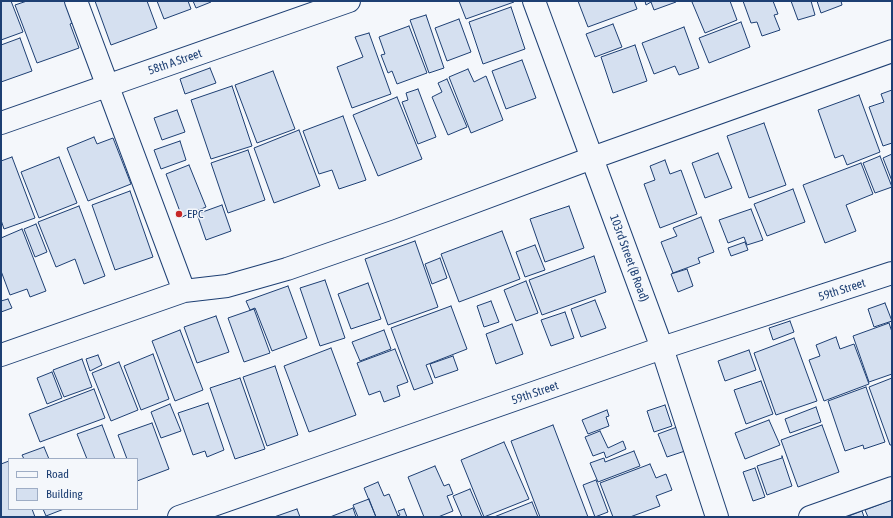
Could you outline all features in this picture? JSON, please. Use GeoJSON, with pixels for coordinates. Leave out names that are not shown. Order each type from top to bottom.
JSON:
{"type":"FeatureCollection","features":[{"type":"Feature","properties":{"kind":"street"},"geometry":{"type":"LineString","coordinates":[[76,1],[184,291]]}},
{"type":"Feature","properties":{"kind":"street","name":"58th A Street"},"geometry":{"type":"LineString","coordinates":[[1,123],[349,1]]}},
{"type":"Feature","properties":{"kind":"street","name":"103rd Street (B Road)"},"geometry":{"type":"LineString","coordinates":[[534,1],[662,348],[717,517]]}},
{"type":"Feature","properties":{"kind":"street"},"geometry":{"type":"LineString","coordinates":[[1,355],[184,291],[227,286],[287,269],[396,232],[592,158],[892,51]]}},
{"type":"Feature","properties":{"kind":"street","name":"59th Street"},"geometry":{"type":"LineString","coordinates":[[179,517],[662,348],[892,273]]}},
{"type":"Feature","properties":{"kind":"street"},"geometry":{"type":"LineString","coordinates":[[810,517],[892,488]]}},
{"type":"Feature","properties":{"kind":"building"},"geometry":{"type":"Polygon","coordinates":[[[1,1],[11,1],[23,32],[1,40],[1,1]]]}},
{"type":"Feature","properties":{"kind":"building"},"geometry":{"type":"Polygon","coordinates":[[[27,1],[72,1],[79,21],[70,24],[79,48],[37,63],[15,5],[27,1]]]}},
{"type":"Feature","properties":{"kind":"building"},"geometry":{"type":"Polygon","coordinates":[[[95,1],[147,1],[157,28],[111,45],[95,1]]]}},
{"type":"Feature","properties":{"kind":"building"},"geometry":{"type":"Polygon","coordinates":[[[157,1],[188,1],[191,9],[164,19],[157,1]]]}},
{"type":"Feature","properties":{"kind":"building"},"geometry":{"type":"Polygon","coordinates":[[[193,1],[211,1],[211,2],[196,8],[193,1]]]}},
{"type":"Feature","properties":{"kind":"building"},"geometry":{"type":"Polygon","coordinates":[[[459,1],[514,1],[514,2],[466,19],[459,1]]]}},
{"type":"Feature","properties":{"kind":"building"},"geometry":{"type":"Polygon","coordinates":[[[578,1],[634,1],[637,9],[588,27],[578,1]]]}},
{"type":"Feature","properties":{"kind":"building"},"geometry":{"type":"Polygon","coordinates":[[[645,1],[676,2],[654,10],[651,2],[646,5],[645,1]]]}},
{"type":"Feature","properties":{"kind":"building"},"geometry":{"type":"Polygon","coordinates":[[[730,1],[737,20],[705,33],[692,2],[730,1]]]}},
{"type":"Feature","properties":{"kind":"building"},"geometry":{"type":"Polygon","coordinates":[[[743,1],[773,1],[778,14],[774,15],[780,30],[762,36],[757,22],[751,23],[743,1]]]}},
{"type":"Feature","properties":{"kind":"building"},"geometry":{"type":"Polygon","coordinates":[[[791,1],[811,1],[815,15],[798,20],[791,1]]]}},
{"type":"Feature","properties":{"kind":"building"},"geometry":{"type":"Polygon","coordinates":[[[817,1],[841,1],[842,5],[821,13],[817,1]]]}},
{"type":"Feature","properties":{"kind":"building"},"geometry":{"type":"Polygon","coordinates":[[[511,7],[525,49],[483,64],[469,22],[511,7]]]}},
{"type":"Feature","properties":{"kind":"building"},"geometry":{"type":"Polygon","coordinates":[[[426,15],[444,68],[429,73],[410,20],[426,15]]]}},
{"type":"Feature","properties":{"kind":"building"},"geometry":{"type":"Polygon","coordinates":[[[459,19],[471,52],[447,61],[435,28],[459,19]]]}},
{"type":"Feature","properties":{"kind":"building"},"geometry":{"type":"Polygon","coordinates":[[[741,22],[750,47],[709,63],[699,38],[741,22]]]}},
{"type":"Feature","properties":{"kind":"building"},"geometry":{"type":"Polygon","coordinates":[[[613,24],[622,47],[595,57],[586,34],[613,24]]]}},
{"type":"Feature","properties":{"kind":"building"},"geometry":{"type":"Polygon","coordinates":[[[409,26],[427,73],[397,84],[392,71],[388,73],[381,55],[385,54],[379,37],[409,26]]]}},
{"type":"Feature","properties":{"kind":"building"},"geometry":{"type":"Polygon","coordinates":[[[684,27],[699,68],[679,75],[675,66],[654,74],[642,43],[684,27]]]}},
{"type":"Feature","properties":{"kind":"building"},"geometry":{"type":"Polygon","coordinates":[[[369,33],[391,94],[352,108],[337,67],[363,57],[355,37],[369,33]]]}},
{"type":"Feature","properties":{"kind":"building"},"geometry":{"type":"Polygon","coordinates":[[[20,38],[32,71],[1,82],[1,45],[20,38]]]}},
{"type":"Feature","properties":{"kind":"building"},"geometry":{"type":"Polygon","coordinates":[[[635,45],[647,81],[613,93],[601,57],[635,45]]]}},
{"type":"Feature","properties":{"kind":"building"},"geometry":{"type":"Polygon","coordinates":[[[522,60],[536,98],[506,109],[492,71],[522,60]]]}},
{"type":"Feature","properties":{"kind":"building"},"geometry":{"type":"Polygon","coordinates":[[[210,68],[216,83],[185,94],[180,79],[210,68]]]}},
{"type":"Feature","properties":{"kind":"building"},"geometry":{"type":"Polygon","coordinates":[[[468,69],[474,82],[486,76],[503,120],[471,133],[449,77],[468,69]]]}},
{"type":"Feature","properties":{"kind":"building"},"geometry":{"type":"Polygon","coordinates":[[[273,71],[295,129],[257,143],[235,85],[273,71]]]}},
{"type":"Feature","properties":{"kind":"building"},"geometry":{"type":"Polygon","coordinates":[[[447,79],[467,127],[448,135],[432,97],[442,92],[438,83],[447,79]]]}},
{"type":"Feature","properties":{"kind":"building"},"geometry":{"type":"Polygon","coordinates":[[[232,86],[252,146],[211,159],[191,100],[232,86]]]}},
{"type":"Feature","properties":{"kind":"building"},"geometry":{"type":"Polygon","coordinates":[[[418,89],[436,137],[418,144],[402,102],[408,100],[406,93],[418,89]]]}},
{"type":"Feature","properties":{"kind":"building"},"geometry":{"type":"Polygon","coordinates":[[[892,90],[892,143],[883,146],[869,107],[884,102],[881,94],[892,90]]]}},
{"type":"Feature","properties":{"kind":"building"},"geometry":{"type":"Polygon","coordinates":[[[859,95],[880,152],[847,165],[843,155],[835,158],[818,110],[859,95]]]}},
{"type":"Feature","properties":{"kind":"building"},"geometry":{"type":"Polygon","coordinates":[[[397,97],[422,159],[378,176],[353,115],[397,97]]]}},
{"type":"Feature","properties":{"kind":"building"},"geometry":{"type":"Polygon","coordinates":[[[177,110],[185,132],[162,140],[154,118],[177,110]]]}},
{"type":"Feature","properties":{"kind":"building"},"geometry":{"type":"Polygon","coordinates":[[[343,116],[366,180],[339,189],[332,170],[319,174],[303,131],[343,116]]]}},
{"type":"Feature","properties":{"kind":"building"},"geometry":{"type":"Polygon","coordinates":[[[764,123],[786,185],[749,198],[727,136],[764,123]]]}},
{"type":"Feature","properties":{"kind":"building"},"geometry":{"type":"Polygon","coordinates":[[[299,130],[320,186],[274,203],[254,148],[299,130]]]}},
{"type":"Feature","properties":{"kind":"building"},"geometry":{"type":"Polygon","coordinates":[[[94,137],[97,144],[113,138],[131,184],[88,201],[67,148],[94,137]]]}},
{"type":"Feature","properties":{"kind":"building"},"geometry":{"type":"Polygon","coordinates":[[[180,141],[186,160],[161,169],[154,150],[180,141]]]}},
{"type":"Feature","properties":{"kind":"building"},"geometry":{"type":"Polygon","coordinates":[[[248,150],[265,200],[228,213],[211,163],[248,150]]]}},
{"type":"Feature","properties":{"kind":"building"},"geometry":{"type":"Polygon","coordinates":[[[718,153],[732,188],[705,198],[692,163],[718,153]]]}},
{"type":"Feature","properties":{"kind":"building"},"geometry":{"type":"Polygon","coordinates":[[[892,154],[892,181],[883,158],[892,154]]]}},
{"type":"Feature","properties":{"kind":"building"},"geometry":{"type":"Polygon","coordinates":[[[880,156],[892,187],[875,193],[863,163],[880,156]]]}},
{"type":"Feature","properties":{"kind":"building"},"geometry":{"type":"Polygon","coordinates":[[[12,157],[35,218],[4,229],[1,220],[1,161],[12,157]]]}},
{"type":"Feature","properties":{"kind":"building"},"geometry":{"type":"Polygon","coordinates":[[[59,157],[77,203],[39,218],[21,172],[59,157]]]}},
{"type":"Feature","properties":{"kind":"building"},"geometry":{"type":"Polygon","coordinates":[[[665,160],[670,174],[681,170],[697,214],[660,228],[644,184],[655,180],[650,166],[665,160]]]}},
{"type":"Feature","properties":{"kind":"building"},"geometry":{"type":"Polygon","coordinates":[[[861,163],[873,194],[846,205],[856,231],[825,243],[803,185],[861,163]]]}},
{"type":"Feature","properties":{"kind":"building"},"geometry":{"type":"Polygon","coordinates":[[[189,165],[206,207],[182,217],[166,174],[189,165]]]}},
{"type":"Feature","properties":{"kind":"building"},"geometry":{"type":"Polygon","coordinates":[[[793,189],[805,222],[767,236],[754,204],[793,189]]]}},
{"type":"Feature","properties":{"kind":"building"},"geometry":{"type":"Polygon","coordinates":[[[130,191],[153,257],[115,270],[92,205],[130,191]]]}},
{"type":"Feature","properties":{"kind":"building"},"geometry":{"type":"Polygon","coordinates":[[[222,205],[231,231],[206,240],[197,214],[222,205]]]}},
{"type":"Feature","properties":{"kind":"building"},"geometry":{"type":"Polygon","coordinates":[[[79,206],[105,276],[84,284],[75,259],[56,267],[38,222],[79,206]]]}},
{"type":"Feature","properties":{"kind":"building"},"geometry":{"type":"Polygon","coordinates":[[[569,206],[584,248],[545,262],[530,219],[569,206]]]}},
{"type":"Feature","properties":{"kind":"building"},"geometry":{"type":"Polygon","coordinates":[[[751,209],[763,240],[747,245],[744,237],[728,243],[719,220],[751,209]]]}},
{"type":"Feature","properties":{"kind":"building"},"geometry":{"type":"Polygon","coordinates":[[[701,217],[714,252],[698,258],[700,263],[673,273],[661,242],[677,236],[673,228],[701,217]]]}},
{"type":"Feature","properties":{"kind":"building"},"geometry":{"type":"Polygon","coordinates":[[[36,224],[47,252],[35,257],[24,229],[36,224]]]}},
{"type":"Feature","properties":{"kind":"building"},"geometry":{"type":"Polygon","coordinates":[[[22,229],[46,291],[30,297],[27,289],[10,295],[1,271],[1,238],[22,229]]]}},
{"type":"Feature","properties":{"kind":"building"},"geometry":{"type":"Polygon","coordinates":[[[502,231],[520,279],[459,302],[441,254],[502,231]]]}},
{"type":"Feature","properties":{"kind":"building"},"geometry":{"type":"Polygon","coordinates":[[[415,241],[438,307],[388,325],[365,259],[415,241]]]}},
{"type":"Feature","properties":{"kind":"building"},"geometry":{"type":"Polygon","coordinates":[[[745,242],[748,250],[731,256],[728,248],[745,242]]]}},
{"type":"Feature","properties":{"kind":"building"},"geometry":{"type":"Polygon","coordinates":[[[535,245],[545,270],[525,277],[516,252],[535,245]]]}},
{"type":"Feature","properties":{"kind":"building"},"geometry":{"type":"Polygon","coordinates":[[[594,256],[606,292],[542,315],[529,280],[594,256]]]}},
{"type":"Feature","properties":{"kind":"building"},"geometry":{"type":"Polygon","coordinates":[[[440,258],[447,278],[432,284],[425,264],[440,258]]]}},
{"type":"Feature","properties":{"kind":"building"},"geometry":{"type":"Polygon","coordinates":[[[687,269],[693,286],[678,292],[671,274],[687,269]]]}},
{"type":"Feature","properties":{"kind":"building"},"geometry":{"type":"Polygon","coordinates":[[[325,280],[345,338],[320,346],[300,288],[325,280]]]}},
{"type":"Feature","properties":{"kind":"building"},"geometry":{"type":"Polygon","coordinates":[[[526,281],[538,313],[516,321],[504,290],[526,281]]]}},
{"type":"Feature","properties":{"kind":"building"},"geometry":{"type":"Polygon","coordinates":[[[368,283],[381,319],[351,329],[338,294],[368,283]]]}},
{"type":"Feature","properties":{"kind":"building"},"geometry":{"type":"Polygon","coordinates":[[[288,286],[307,338],[272,351],[255,308],[250,310],[246,301],[288,286]]]}},
{"type":"Feature","properties":{"kind":"building"},"geometry":{"type":"Polygon","coordinates":[[[8,299],[12,308],[1,312],[1,301],[8,299]]]}},
{"type":"Feature","properties":{"kind":"building"},"geometry":{"type":"Polygon","coordinates":[[[595,300],[606,328],[581,337],[571,309],[595,300]]]}},
{"type":"Feature","properties":{"kind":"building"},"geometry":{"type":"Polygon","coordinates":[[[491,301],[499,322],[484,327],[477,306],[491,301]]]}},
{"type":"Feature","properties":{"kind":"building"},"geometry":{"type":"Polygon","coordinates":[[[885,303],[892,321],[874,327],[868,309],[885,303]]]}},
{"type":"Feature","properties":{"kind":"building"},"geometry":{"type":"Polygon","coordinates":[[[451,306],[467,349],[426,365],[433,383],[414,390],[391,328],[451,306]]]}},
{"type":"Feature","properties":{"kind":"building"},"geometry":{"type":"Polygon","coordinates":[[[254,309],[270,353],[244,362],[228,318],[254,309]]]}},
{"type":"Feature","properties":{"kind":"building"},"geometry":{"type":"Polygon","coordinates":[[[565,312],[574,338],[551,346],[541,320],[565,312]]]}},
{"type":"Feature","properties":{"kind":"building"},"geometry":{"type":"Polygon","coordinates":[[[216,316],[229,352],[197,363],[184,327],[216,316]]]}},
{"type":"Feature","properties":{"kind":"building"},"geometry":{"type":"Polygon","coordinates":[[[790,321],[794,332],[773,340],[769,328],[790,321]]]}},
{"type":"Feature","properties":{"kind":"building"},"geometry":{"type":"Polygon","coordinates":[[[889,323],[892,332],[892,374],[869,382],[853,336],[889,323]]]}},
{"type":"Feature","properties":{"kind":"building"},"geometry":{"type":"Polygon","coordinates":[[[512,324],[523,354],[496,364],[486,334],[512,324]]]}},
{"type":"Feature","properties":{"kind":"building"},"geometry":{"type":"Polygon","coordinates":[[[180,330],[203,390],[175,401],[152,341],[180,330]]]}},
{"type":"Feature","properties":{"kind":"building"},"geometry":{"type":"Polygon","coordinates":[[[384,330],[391,349],[360,361],[352,342],[384,330]]]}},
{"type":"Feature","properties":{"kind":"building"},"geometry":{"type":"Polygon","coordinates":[[[836,337],[840,349],[854,344],[869,384],[824,401],[809,360],[820,356],[816,345],[836,337]]]}},
{"type":"Feature","properties":{"kind":"building"},"geometry":{"type":"Polygon","coordinates":[[[794,338],[817,401],[776,415],[754,353],[794,338]]]}},
{"type":"Feature","properties":{"kind":"building"},"geometry":{"type":"Polygon","coordinates":[[[331,348],[356,415],[309,432],[284,366],[331,348]]]}},
{"type":"Feature","properties":{"kind":"building"},"geometry":{"type":"Polygon","coordinates":[[[395,349],[408,382],[397,386],[400,396],[384,402],[380,391],[369,395],[357,363],[395,349]]]}},
{"type":"Feature","properties":{"kind":"building"},"geometry":{"type":"Polygon","coordinates":[[[749,350],[756,370],[725,381],[718,361],[749,350]]]}},
{"type":"Feature","properties":{"kind":"building"},"geometry":{"type":"Polygon","coordinates":[[[153,354],[169,399],[141,410],[124,366],[153,354]]]}},
{"type":"Feature","properties":{"kind":"building"},"geometry":{"type":"Polygon","coordinates":[[[98,355],[102,365],[90,371],[86,359],[98,355]]]}},
{"type":"Feature","properties":{"kind":"building"},"geometry":{"type":"Polygon","coordinates":[[[453,356],[458,370],[435,378],[430,364],[453,356]]]}},
{"type":"Feature","properties":{"kind":"building"},"geometry":{"type":"Polygon","coordinates":[[[82,359],[92,387],[64,397],[53,370],[82,359]]]}},
{"type":"Feature","properties":{"kind":"building"},"geometry":{"type":"Polygon","coordinates":[[[119,362],[138,410],[111,421],[92,373],[119,362]]]}},
{"type":"Feature","properties":{"kind":"building"},"geometry":{"type":"Polygon","coordinates":[[[275,366],[298,435],[267,446],[243,377],[275,366]]]}},
{"type":"Feature","properties":{"kind":"building"},"geometry":{"type":"Polygon","coordinates":[[[52,372],[62,398],[47,404],[37,378],[52,372]]]}},
{"type":"Feature","properties":{"kind":"building"},"geometry":{"type":"Polygon","coordinates":[[[240,378],[265,449],[235,459],[210,388],[240,378]]]}},
{"type":"Feature","properties":{"kind":"building"},"geometry":{"type":"Polygon","coordinates":[[[892,378],[892,445],[890,445],[869,387],[892,378]]]}},
{"type":"Feature","properties":{"kind":"building"},"geometry":{"type":"Polygon","coordinates":[[[761,381],[773,414],[746,424],[734,390],[761,381]]]}},
{"type":"Feature","properties":{"kind":"building"},"geometry":{"type":"Polygon","coordinates":[[[866,387],[885,442],[864,449],[863,445],[845,451],[828,401],[866,387]]]}},
{"type":"Feature","properties":{"kind":"building"},"geometry":{"type":"Polygon","coordinates":[[[94,389],[105,418],[40,442],[29,414],[94,389]]]}},
{"type":"Feature","properties":{"kind":"building"},"geometry":{"type":"Polygon","coordinates":[[[208,403],[224,450],[207,457],[205,451],[193,455],[178,413],[208,403]]]}},
{"type":"Feature","properties":{"kind":"building"},"geometry":{"type":"Polygon","coordinates":[[[170,404],[181,431],[161,438],[151,412],[170,404]]]}},
{"type":"Feature","properties":{"kind":"building"},"geometry":{"type":"Polygon","coordinates":[[[665,405],[672,426],[654,432],[647,411],[665,405]]]}},
{"type":"Feature","properties":{"kind":"building"},"geometry":{"type":"Polygon","coordinates":[[[816,407],[821,422],[790,433],[785,419],[816,407]]]}},
{"type":"Feature","properties":{"kind":"building"},"geometry":{"type":"Polygon","coordinates":[[[607,410],[609,416],[606,417],[609,426],[588,434],[582,420],[607,410]]]}},
{"type":"Feature","properties":{"kind":"building"},"geometry":{"type":"Polygon","coordinates":[[[769,420],[780,445],[745,459],[735,433],[769,420]]]}},
{"type":"Feature","properties":{"kind":"building"},"geometry":{"type":"Polygon","coordinates":[[[152,423],[169,469],[138,481],[138,458],[127,458],[118,435],[152,423]]]}},
{"type":"Feature","properties":{"kind":"building"},"geometry":{"type":"Polygon","coordinates":[[[102,425],[115,458],[87,458],[77,434],[102,425]]]}},
{"type":"Feature","properties":{"kind":"building"},"geometry":{"type":"Polygon","coordinates":[[[553,425],[588,517],[540,517],[511,441],[553,425]]]}},
{"type":"Feature","properties":{"kind":"building"},"geometry":{"type":"Polygon","coordinates":[[[822,425],[839,472],[798,487],[781,440],[822,425]]]}},
{"type":"Feature","properties":{"kind":"building"},"geometry":{"type":"Polygon","coordinates":[[[677,427],[685,451],[667,457],[658,434],[677,427]]]}},
{"type":"Feature","properties":{"kind":"building"},"geometry":{"type":"Polygon","coordinates":[[[600,431],[608,448],[623,441],[626,449],[606,458],[604,452],[593,456],[585,437],[600,431]]]}},
{"type":"Feature","properties":{"kind":"building"},"geometry":{"type":"Polygon","coordinates":[[[504,442],[529,499],[484,517],[461,460],[504,442]]]}},
{"type":"Feature","properties":{"kind":"building"},"geometry":{"type":"Polygon","coordinates":[[[44,447],[49,458],[24,458],[22,455],[44,447]]]}},
{"type":"Feature","properties":{"kind":"building"},"geometry":{"type":"Polygon","coordinates":[[[634,451],[640,466],[598,482],[590,463],[604,458],[605,462],[634,451]]]}},
{"type":"Feature","properties":{"kind":"building"},"geometry":{"type":"Polygon","coordinates":[[[782,456],[792,486],[767,495],[757,466],[782,458],[782,456]]]}},
{"type":"Feature","properties":{"kind":"building"},"geometry":{"type":"Polygon","coordinates":[[[8,461],[8,510],[32,510],[35,517],[2,517],[1,464],[8,461]]]}},
{"type":"Feature","properties":{"kind":"building"},"geometry":{"type":"Polygon","coordinates":[[[650,464],[656,478],[666,474],[672,490],[656,496],[660,506],[630,517],[613,517],[600,483],[650,464]]]}},
{"type":"Feature","properties":{"kind":"building"},"geometry":{"type":"Polygon","coordinates":[[[435,466],[444,486],[449,484],[453,494],[447,496],[453,511],[438,517],[424,517],[408,477],[435,466]]]}},
{"type":"Feature","properties":{"kind":"building"},"geometry":{"type":"Polygon","coordinates":[[[755,468],[765,497],[753,501],[743,472],[755,468]]]}},
{"type":"Feature","properties":{"kind":"building"},"geometry":{"type":"Polygon","coordinates":[[[596,480],[608,512],[595,517],[583,485],[596,480]]]}},
{"type":"Feature","properties":{"kind":"building"},"geometry":{"type":"Polygon","coordinates":[[[378,482],[384,496],[389,494],[398,516],[376,517],[364,488],[378,482]]]}},
{"type":"Feature","properties":{"kind":"building"},"geometry":{"type":"Polygon","coordinates":[[[470,489],[482,517],[462,517],[453,496],[470,489]]]}},
{"type":"Feature","properties":{"kind":"building"},"geometry":{"type":"Polygon","coordinates":[[[369,499],[376,517],[358,517],[353,505],[369,499]]]}},
{"type":"Feature","properties":{"kind":"building"},"geometry":{"type":"Polygon","coordinates":[[[892,500],[892,517],[868,517],[865,510],[892,500]]]}},
{"type":"Feature","properties":{"kind":"building"},"geometry":{"type":"Polygon","coordinates":[[[532,502],[538,517],[494,517],[532,502]]]}},
{"type":"Feature","properties":{"kind":"building"},"geometry":{"type":"Polygon","coordinates":[[[353,508],[356,517],[330,517],[353,508]]]}},
{"type":"Feature","properties":{"kind":"building"},"geometry":{"type":"Polygon","coordinates":[[[297,509],[300,517],[274,517],[297,509]]]}},
{"type":"Feature","properties":{"kind":"building"},"geometry":{"type":"Polygon","coordinates":[[[404,509],[407,517],[395,517],[400,515],[398,511],[404,509]]]}},
{"type":"Feature","properties":{"kind":"building"},"geometry":{"type":"Polygon","coordinates":[[[43,510],[61,510],[46,516],[43,510]]]}},
{"type":"Feature","properties":{"kind":"building"},"geometry":{"type":"Polygon","coordinates":[[[862,511],[864,517],[846,517],[862,511]]]}},
{"type":"Feature","properties":{"kind":"place","name":"EPC"},"geometry":{"type":"Point","coordinates":[179,214]}}]}
